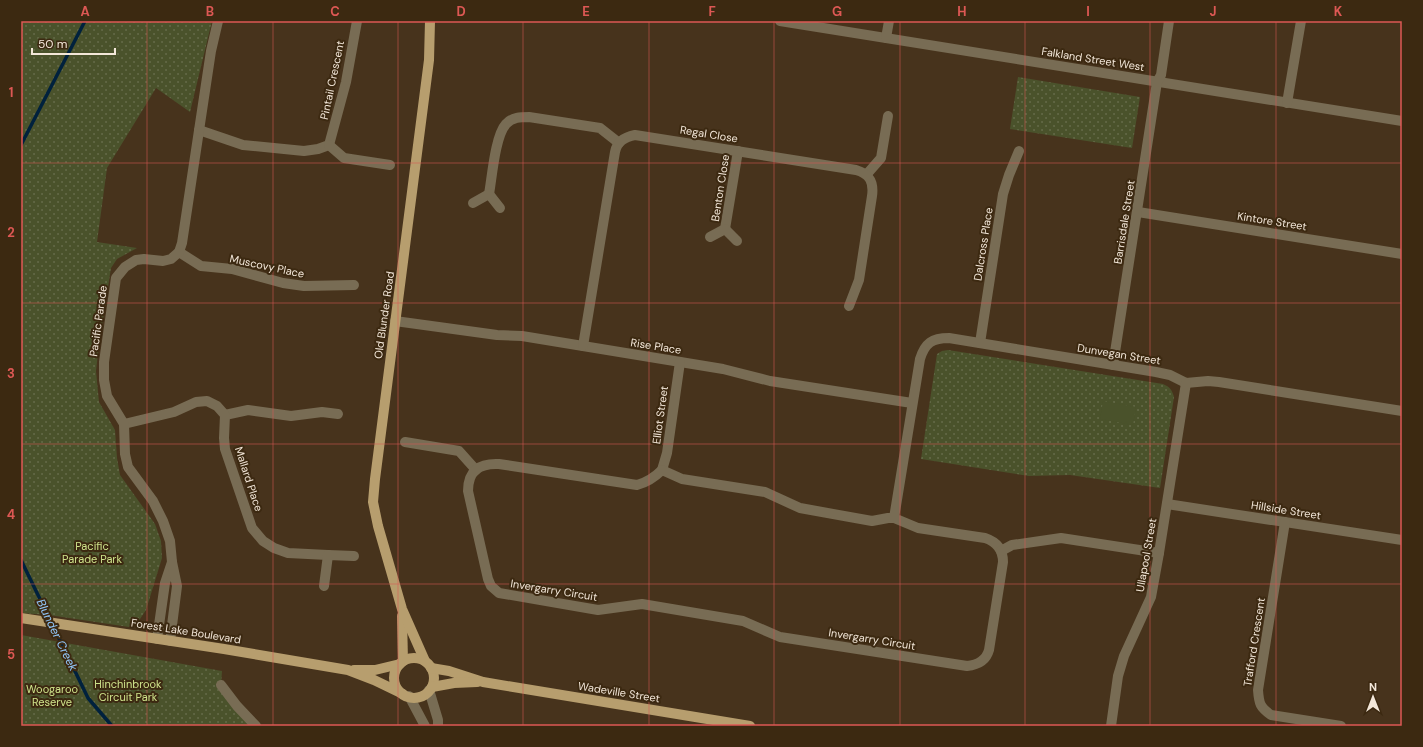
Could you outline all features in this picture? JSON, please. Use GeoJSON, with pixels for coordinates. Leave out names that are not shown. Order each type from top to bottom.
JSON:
{"type":"FeatureCollection","features":[{"type":"Feature","properties":{"kind":"main road","name":"Old Blunder Road"},"geometry":{"type":"LineString","coordinates":[[428,664],[402,609],[378,526],[374,502],[375,479],[429,60],[430,21]]}},
{"type":"Feature","properties":{"kind":"main road","name":"Old Blunder Road"},"geometry":{"type":"LineString","coordinates":[[401,663],[404,643],[402,609]]}},
{"type":"Feature","properties":{"kind":"main road","name":"Forest Lake Boulevard"},"geometry":{"type":"LineString","coordinates":[[21,618],[157,638],[348,670],[375,670],[401,663]]}},
{"type":"Feature","properties":{"kind":"main road"},"geometry":{"type":"LineString","coordinates":[[414,658],[428,664],[434,674],[431,689],[420,696],[406,695],[398,689],[394,676],[401,663],[414,658]]}},
{"type":"Feature","properties":{"kind":"main road","name":"Wadeville Street"},"geometry":{"type":"LineString","coordinates":[[428,664],[483,682],[750,726]]}},
{"type":"Feature","properties":{"kind":"main road","name":"Forest Lake Boulevard"},"geometry":{"type":"LineString","coordinates":[[348,670],[406,695]]}},
{"type":"Feature","properties":{"kind":"main road","name":"Wadeville Street"},"geometry":{"type":"LineString","coordinates":[[431,689],[454,683],[483,682]]}},
{"type":"Feature","properties":{"kind":"street"},"geometry":{"type":"LineString","coordinates":[[179,252],[182,243],[211,52],[218,21]]}},
{"type":"Feature","properties":{"kind":"street","name":"Pintail Crescent"},"geometry":{"type":"LineString","coordinates":[[329,144],[346,82],[357,21]]}},
{"type":"Feature","properties":{"kind":"street","name":"Falkland Street West"},"geometry":{"type":"LineString","coordinates":[[780,21],[1402,121]]}},
{"type":"Feature","properties":{"kind":"street"},"geometry":{"type":"LineString","coordinates":[[886,38],[889,21]]}},
{"type":"Feature","properties":{"kind":"street","name":"Barrisdale Street"},"geometry":{"type":"LineString","coordinates":[[1113,365],[1157,82],[1161,76],[1169,21]]}},
{"type":"Feature","properties":{"kind":"street"},"geometry":{"type":"LineString","coordinates":[[1287,103],[1301,21]]}},
{"type":"Feature","properties":{"kind":"street"},"geometry":{"type":"LineString","coordinates":[[849,306],[859,280],[872,196],[872,184],[867,174],[881,158],[888,116]]}},
{"type":"Feature","properties":{"kind":"street"},"geometry":{"type":"LineString","coordinates":[[473,203],[488,194],[499,138],[506,123],[512,119],[529,117],[600,128],[619,143],[614,152],[583,346]]}},
{"type":"Feature","properties":{"kind":"street"},"geometry":{"type":"LineString","coordinates":[[198,130],[243,144],[304,151],[318,150],[329,144],[344,158],[390,165]]}},
{"type":"Feature","properties":{"kind":"street","name":"Regal Close"},"geometry":{"type":"LineString","coordinates":[[619,143],[628,136],[635,135],[856,170],[867,174]]}},
{"type":"Feature","properties":{"kind":"street","name":"Benton Close"},"geometry":{"type":"LineString","coordinates":[[725,229],[738,151]]}},
{"type":"Feature","properties":{"kind":"street","name":"Dalcross Place"},"geometry":{"type":"LineString","coordinates":[[980,343],[1003,194],[1019,151]]}},
{"type":"Feature","properties":{"kind":"street"},"geometry":{"type":"LineString","coordinates":[[488,194],[500,208]]}},
{"type":"Feature","properties":{"kind":"street","name":"Kintore Street"},"geometry":{"type":"LineString","coordinates":[[1138,212],[1402,254]]}},
{"type":"Feature","properties":{"kind":"street","name":"Benton Close"},"geometry":{"type":"LineString","coordinates":[[710,236],[725,229]]}},
{"type":"Feature","properties":{"kind":"street","name":"Benton Close"},"geometry":{"type":"LineString","coordinates":[[725,229],[737,241]]}},
{"type":"Feature","properties":{"kind":"street","name":"Muscovy Place"},"geometry":{"type":"LineString","coordinates":[[179,252],[201,266],[232,269],[283,283],[304,286],[354,286]]}},
{"type":"Feature","properties":{"kind":"street","name":"Pacific Parade"},"geometry":{"type":"LineString","coordinates":[[170,641],[177,586],[172,562],[170,541],[163,520],[153,502],[128,467],[125,454],[124,424],[107,396],[104,380],[104,362],[116,278],[125,268],[136,260],[171,259],[179,252]]}},
{"type":"Feature","properties":{"kind":"street","name":"Rise Place"},"geometry":{"type":"LineString","coordinates":[[396,321],[498,335],[522,336],[723,369],[770,381],[912,403]]}},
{"type":"Feature","properties":{"kind":"street","name":"Dunvegan Street"},"geometry":{"type":"LineString","coordinates":[[912,403],[923,350],[928,343],[938,338],[949,338],[1163,373],[1186,383]]}},
{"type":"Feature","properties":{"kind":"street","name":"Elliot Street"},"geometry":{"type":"LineString","coordinates":[[662,470],[667,453],[680,362]]}},
{"type":"Feature","properties":{"kind":"street"},"geometry":{"type":"LineString","coordinates":[[1186,383],[1208,381],[1220,382],[1402,411]]}},
{"type":"Feature","properties":{"kind":"street","name":"Ullapool Street"},"geometry":{"type":"LineString","coordinates":[[1111,726],[1118,676],[1124,656],[1151,597],[1186,383]]}},
{"type":"Feature","properties":{"kind":"street"},"geometry":{"type":"LineString","coordinates":[[124,424],[174,412],[196,402],[207,401],[217,406],[225,415],[248,410],[291,416],[322,412],[338,414]]}},
{"type":"Feature","properties":{"kind":"street"},"geometry":{"type":"LineString","coordinates":[[894,518],[912,403]]}},
{"type":"Feature","properties":{"kind":"street","name":"Mallard Place"},"geometry":{"type":"LineString","coordinates":[[225,415],[225,450],[252,528],[263,541],[274,548],[288,553],[354,556]]}},
{"type":"Feature","properties":{"kind":"street"},"geometry":{"type":"LineString","coordinates":[[405,442],[459,452],[476,470],[484,465],[499,464],[637,485],[650,480],[662,470],[682,479],[765,492],[800,508],[872,520],[894,518],[900,519],[918,528],[992,540],[998,545],[1001,551],[1012,546],[1061,538],[1159,553]]}},
{"type":"Feature","properties":{"kind":"street","name":"Invergarry Circuit"},"geometry":{"type":"LineString","coordinates":[[476,470],[468,482],[468,491],[488,579],[491,586],[499,593],[505,595],[598,610],[642,604],[743,621],[780,637],[967,666],[974,665],[981,662],[988,655],[1003,562],[1003,554],[1001,551]]}},
{"type":"Feature","properties":{"kind":"street","name":"Hillside Street"},"geometry":{"type":"LineString","coordinates":[[1167,504],[1402,540]]}},
{"type":"Feature","properties":{"kind":"street","name":"Trafford Crescent"},"geometry":{"type":"LineString","coordinates":[[1285,522],[1258,690],[1259,702],[1262,708],[1271,715],[1341,726]]}},
{"type":"Feature","properties":{"kind":"street"},"geometry":{"type":"LineString","coordinates":[[324,586],[328,555]]}},
{"type":"Feature","properties":{"kind":"street","name":"Pacific Parade"},"geometry":{"type":"LineString","coordinates":[[157,638],[165,583],[172,562]]}},
{"type":"Feature","properties":{"kind":"street"},"geometry":{"type":"LineString","coordinates":[[221,685],[237,706],[256,726]]}},
{"type":"Feature","properties":{"kind":"street"},"geometry":{"type":"LineString","coordinates":[[431,689],[438,726]]}},
{"type":"Feature","properties":{"kind":"street"},"geometry":{"type":"LineString","coordinates":[[406,695],[425,726]]}},
{"type":"Feature","properties":{"kind":"green space","name":"Pacific Parade Park"},"geometry":{"type":"Polygon","coordinates":[[[21,21],[212,21],[190,112],[156,88],[107,168],[97,242],[137,248],[117,259],[111,268],[96,371],[99,402],[115,430],[120,475],[155,524],[161,541],[162,558],[146,610],[140,619],[129,627],[49,615],[21,613],[21,21]]]}},
{"type":"Feature","properties":{"kind":"green space"},"geometry":{"type":"Polygon","coordinates":[[[1018,77],[1140,97],[1132,148],[1010,129],[1018,77]]]}},
{"type":"Feature","properties":{"kind":"green space"},"geometry":{"type":"Polygon","coordinates":[[[948,350],[1163,384],[1167,386],[1174,397],[1160,488],[1070,475],[1029,476],[921,459],[937,354],[948,350]]]}},
{"type":"Feature","properties":{"kind":"green space"},"geometry":{"type":"Polygon","coordinates":[[[1103,401],[1136,407],[1133,425],[1100,419],[1103,401]]]}},
{"type":"Feature","properties":{"kind":"green space","name":"Hinchinbrook Circuit Park"},"geometry":{"type":"Polygon","coordinates":[[[21,635],[222,671],[221,685],[256,726],[21,726],[21,635]]]}},
{"type":"Feature","properties":{"kind":"waterway","name":"Blunder Creek"},"geometry":{"type":"LineString","coordinates":[[21,145],[85,21]]}},
{"type":"Feature","properties":{"kind":"waterway","name":"Blunder Creek"},"geometry":{"type":"LineString","coordinates":[[21,560],[88,698],[112,726]]}},
{"type":"Feature","properties":{"kind":"park label","name":"Woogaroo Reserve"},"geometry":{"type":"Point","coordinates":[52,695]}}]}
